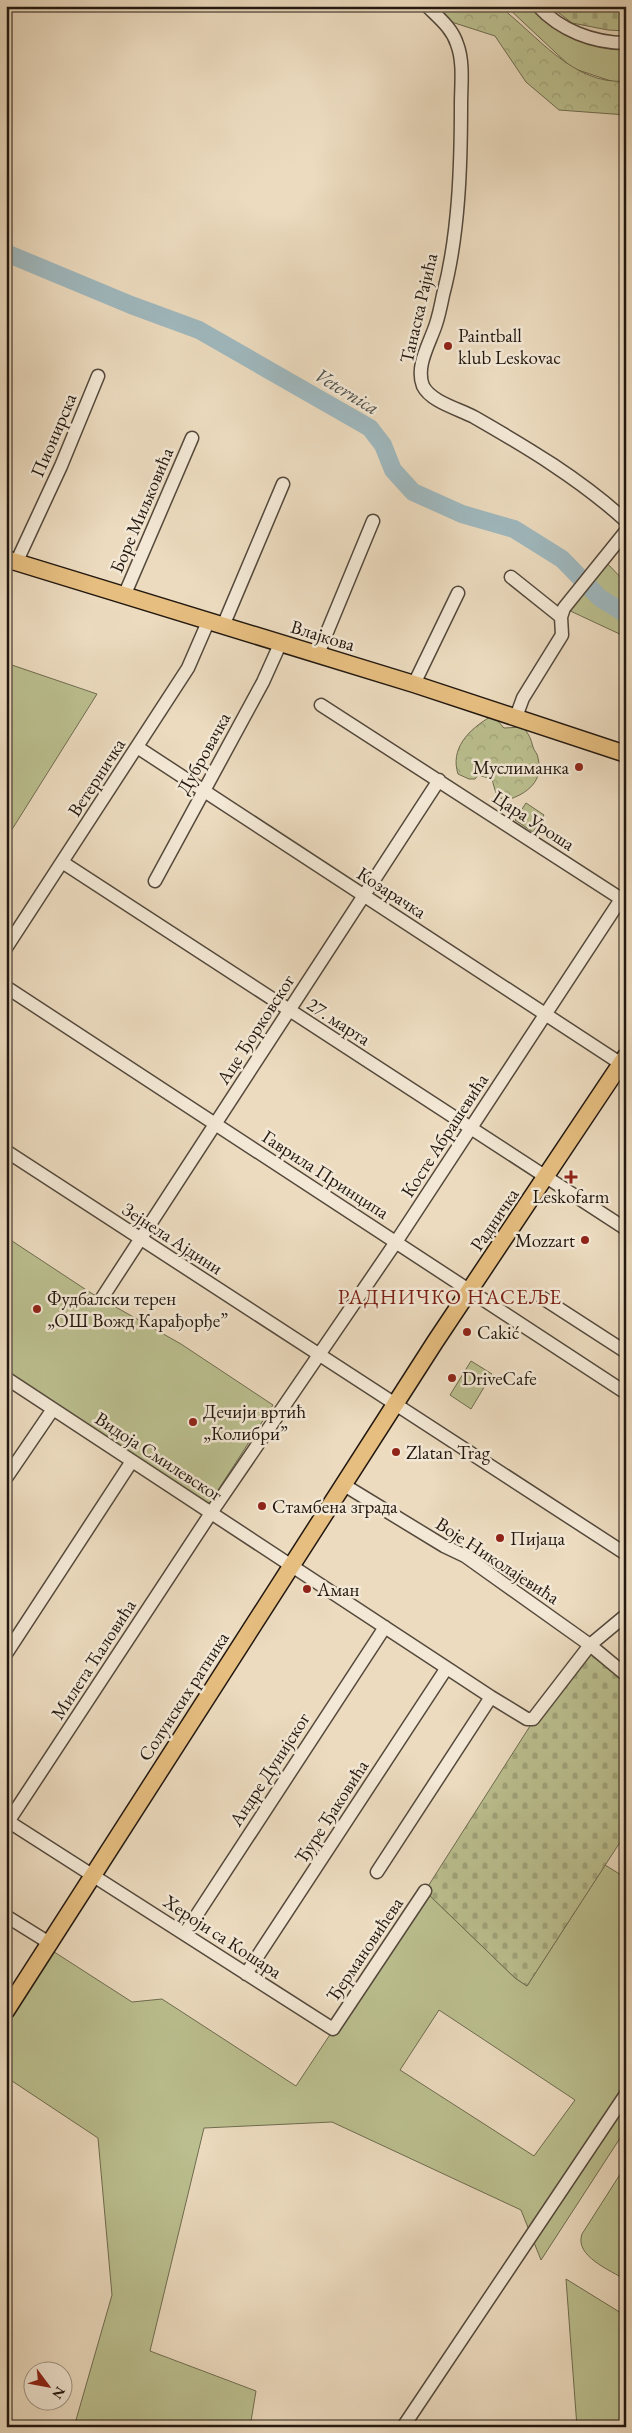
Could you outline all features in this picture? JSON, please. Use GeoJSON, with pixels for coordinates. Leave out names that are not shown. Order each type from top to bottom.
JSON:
{"type":"FeatureCollection","features":[{"type":"Feature","properties":{"kind":"main road","name":"Влајкова"},"geometry":{"type":"LineString","coordinates":[[11,561],[215,624],[281,642],[626,754]]}},
{"type":"Feature","properties":{"kind":"main road","name":"Радничка"},"geometry":{"type":"LineString","coordinates":[[396,1404],[624,1062]]}},
{"type":"Feature","properties":{"kind":"main road","name":"Солунских ратника"},"geometry":{"type":"LineString","coordinates":[[6,2011],[51,1944],[93,1874],[396,1404]]}},
{"type":"Feature","properties":{"kind":"street","name":"Танаска Рајића"},"geometry":{"type":"LineString","coordinates":[[427,6],[450,28],[458,45],[462,89],[461,156],[453,239],[446,283],[436,325],[421,366],[424,386],[428,393],[437,399],[478,420],[564,471],[626,522]]}},
{"type":"Feature","properties":{"kind":"street"},"geometry":{"type":"LineString","coordinates":[[538,6],[546,14],[577,34],[598,40],[626,43]]}},
{"type":"Feature","properties":{"kind":"street","name":"Пионирска"},"geometry":{"type":"LineString","coordinates":[[11,561],[98,376]]}},
{"type":"Feature","properties":{"kind":"street","name":"Боре Миљковића"},"geometry":{"type":"LineString","coordinates":[[124,596],[192,438]]}},
{"type":"Feature","properties":{"kind":"street","name":"Ветерничка"},"geometry":{"type":"LineString","coordinates":[[6,948],[215,624],[283,484]]}},
{"type":"Feature","properties":{"kind":"street"},"geometry":{"type":"LineString","coordinates":[[318,654],[373,521]]}},
{"type":"Feature","properties":{"kind":"street"},"geometry":{"type":"LineString","coordinates":[[516,717],[523,698],[562,635],[562,612],[626,531]]}},
{"type":"Feature","properties":{"kind":"street"},"geometry":{"type":"LineString","coordinates":[[511,577],[562,612]]}},
{"type":"Feature","properties":{"kind":"street"},"geometry":{"type":"LineString","coordinates":[[414,684],[458,593]]}},
{"type":"Feature","properties":{"kind":"street","name":"Дубровачка"},"geometry":{"type":"LineString","coordinates":[[155,881],[263,682],[281,642]]}},
{"type":"Feature","properties":{"kind":"street","name":"Цара Уроша"},"geometry":{"type":"LineString","coordinates":[[321,704],[623,900]]}},
{"type":"Feature","properties":{"kind":"street","name":"Козарачка"},"geometry":{"type":"LineString","coordinates":[[137,747],[546,1014],[624,1062]]}},
{"type":"Feature","properties":{"kind":"street","name":"Аце Ђорковског"},"geometry":{"type":"LineString","coordinates":[[102,1298],[439,780]]}},
{"type":"Feature","properties":{"kind":"street","name":"27. марта"},"geometry":{"type":"LineString","coordinates":[[62,862],[626,1229]]}},
{"type":"Feature","properties":{"kind":"street","name":"Косте Абрашевића"},"geometry":{"type":"LineString","coordinates":[[211,1513],[396,1242],[469,1128],[623,900]]}},
{"type":"Feature","properties":{"kind":"street","name":"Гаврила Принципа"},"geometry":{"type":"LineString","coordinates":[[6,987],[626,1393]]}},
{"type":"Feature","properties":{"kind":"street","name":"Зејнела Ајдини"},"geometry":{"type":"LineString","coordinates":[[6,1151],[319,1355],[442,1432],[626,1554]]}},
{"type":"Feature","properties":{"kind":"street"},"geometry":{"type":"LineString","coordinates":[[541,1297],[626,1352]]}},
{"type":"Feature","properties":{"kind":"street","name":"Видоја Смилевског"},"geometry":{"type":"LineString","coordinates":[[6,1378],[291,1565]]}},
{"type":"Feature","properties":{"kind":"street"},"geometry":{"type":"LineString","coordinates":[[6,1478],[53,1409]]}},
{"type":"Feature","properties":{"kind":"street"},"geometry":{"type":"LineString","coordinates":[[6,1654],[132,1461]]}},
{"type":"Feature","properties":{"kind":"street","name":"Воје Николајевића"},"geometry":{"type":"LineString","coordinates":[[344,1485],[444,1546],[465,1556],[590,1644],[626,1675]]}},
{"type":"Feature","properties":{"kind":"street","name":"Милета Ћаловића"},"geometry":{"type":"LineString","coordinates":[[7,1822],[211,1513]]}},
{"type":"Feature","properties":{"kind":"street"},"geometry":{"type":"LineString","coordinates":[[291,1565],[446,1669],[527,1719],[533,1719],[590,1644],[626,1614]]}},
{"type":"Feature","properties":{"kind":"street","name":"Андре Дунијског"},"geometry":{"type":"LineString","coordinates":[[185,1933],[385,1627]]}},
{"type":"Feature","properties":{"kind":"street","name":"Ђуре Ђаковића"},"geometry":{"type":"LineString","coordinates":[[246,1974],[446,1669]]}},
{"type":"Feature","properties":{"kind":"street"},"geometry":{"type":"LineString","coordinates":[[377,1872],[491,1698]]}},
{"type":"Feature","properties":{"kind":"street","name":"Хероји са Кошара"},"geometry":{"type":"LineString","coordinates":[[7,1822],[93,1874],[333,2029]]}},
{"type":"Feature","properties":{"kind":"street","name":"Ђермановићева"},"geometry":{"type":"LineString","coordinates":[[333,2029],[425,1891]]}},
{"type":"Feature","properties":{"kind":"street"},"geometry":{"type":"LineString","coordinates":[[6,1916],[51,1944]]}},
{"type":"Feature","properties":{"kind":"street"},"geometry":{"type":"LineString","coordinates":[[403,2427],[626,2094]]}},
{"type":"Feature","properties":{"kind":"green space"},"geometry":{"type":"Polygon","coordinates":[[[427,6],[499,6],[557,56],[573,67],[589,75],[607,80],[626,81],[626,115],[559,110],[526,82],[495,36],[439,18],[427,6]]]}},
{"type":"Feature","properties":{"kind":"green space"},"geometry":{"type":"Polygon","coordinates":[[[506,6],[538,6],[562,25],[626,43],[626,81],[614,82],[572,68],[506,6]]]}},
{"type":"Feature","properties":{"kind":"green space"},"geometry":{"type":"Polygon","coordinates":[[[550,6],[626,6],[626,31],[608,30],[572,23],[550,6]]]}},
{"type":"Feature","properties":{"kind":"green space"},"geometry":{"type":"Polygon","coordinates":[[[604,560],[626,583],[626,637],[564,608],[604,560]]]}},
{"type":"Feature","properties":{"kind":"green space"},"geometry":{"type":"Polygon","coordinates":[[[6,663],[97,694],[6,839],[6,663]]]}},
{"type":"Feature","properties":{"kind":"green space"},"geometry":{"type":"Polygon","coordinates":[[[490,717],[496,719],[504,728],[523,727],[530,737],[538,757],[539,766],[536,780],[527,790],[507,800],[498,796],[492,779],[478,775],[475,779],[469,779],[458,774],[456,765],[459,748],[463,741],[468,734],[490,717]]]}},
{"type":"Feature","properties":{"kind":"green space"},"geometry":{"type":"Polygon","coordinates":[[[526,803],[544,815],[533,832],[515,820],[526,803]]]}},
{"type":"Feature","properties":{"kind":"green space"},"geometry":{"type":"Polygon","coordinates":[[[6,1237],[91,1293],[181,1344],[273,1405],[209,1504],[6,1371],[6,1237]]]}},
{"type":"Feature","properties":{"kind":"green space"},"geometry":{"type":"Polygon","coordinates":[[[471,1361],[492,1374],[471,1409],[450,1395],[471,1361]]]}},
{"type":"Feature","properties":{"kind":"green space"},"geometry":{"type":"Polygon","coordinates":[[[590,1645],[626,1677],[626,1833],[527,1986],[515,1978],[425,1891],[530,1726],[590,1645]]]}},
{"type":"Feature","properties":{"kind":"green space"},"geometry":{"type":"Polygon","coordinates":[[[605,1865],[626,1878],[626,2129],[541,2260],[521,2210],[332,2122],[204,2128],[150,2351],[256,2391],[250,2427],[74,2427],[112,2295],[98,2138],[6,2077],[6,2011],[48,1948],[132,2002],[162,1999],[296,2086],[425,1891],[515,1978],[527,1986],[605,1865]],[[439,2010],[400,2070],[534,2156],[575,2100],[439,2010]]]}},
{"type":"Feature","properties":{"kind":"green space"},"geometry":{"type":"Polygon","coordinates":[[[626,2165],[626,2280],[595,2262],[583,2249],[581,2242],[582,2234],[626,2165]]]}},
{"type":"Feature","properties":{"kind":"green space"},"geometry":{"type":"Polygon","coordinates":[[[566,2279],[626,2316],[626,2427],[577,2427],[566,2279]]]}},
{"type":"Feature","properties":{"kind":"waterway","name":"Veternica"},"geometry":{"type":"LineString","coordinates":[[6,253],[131,305],[199,330],[370,428],[383,445],[393,470],[413,492],[462,514],[514,529],[562,559],[600,598],[626,614]]}},
{"type":"Feature","properties":{"kind":"place","name":"Paintball klub Leskovac"},"geometry":{"type":"Point","coordinates":[448,346]}},
{"type":"Feature","properties":{"kind":"place","name":"Муслиманка"},"geometry":{"type":"Point","coordinates":[579,767]}},
{"type":"Feature","properties":{"kind":"place","name":"Leskofarm"},"geometry":{"type":"Point","coordinates":[571,1177]}},
{"type":"Feature","properties":{"kind":"place","name":"Mozzart"},"geometry":{"type":"Point","coordinates":[585,1240]}},
{"type":"Feature","properties":{"kind":"place","name":"Фудбалски терен „ОШ Вожд Карађорђе”"},"geometry":{"type":"Point","coordinates":[37,1309]}},
{"type":"Feature","properties":{"kind":"place","name":"Cakić"},"geometry":{"type":"Point","coordinates":[467,1332]}},
{"type":"Feature","properties":{"kind":"place","name":"DriveCafe"},"geometry":{"type":"Point","coordinates":[452,1378]}},
{"type":"Feature","properties":{"kind":"place","name":"Дечији вртић „Колибри”"},"geometry":{"type":"Point","coordinates":[193,1422]}},
{"type":"Feature","properties":{"kind":"place","name":"Zlatan Trag"},"geometry":{"type":"Point","coordinates":[396,1452]}},
{"type":"Feature","properties":{"kind":"place","name":"Стамбена зграда"},"geometry":{"type":"Point","coordinates":[262,1506]}},
{"type":"Feature","properties":{"kind":"place","name":"Пијаца"},"geometry":{"type":"Point","coordinates":[500,1538]}},
{"type":"Feature","properties":{"kind":"place","name":"Аман"},"geometry":{"type":"Point","coordinates":[307,1589]}},
{"type":"Feature","properties":{"kind":"district","name":"РАДНИЧКО НАСЕЉЕ"},"geometry":{"type":"Point","coordinates":[450,1297]}}]}
